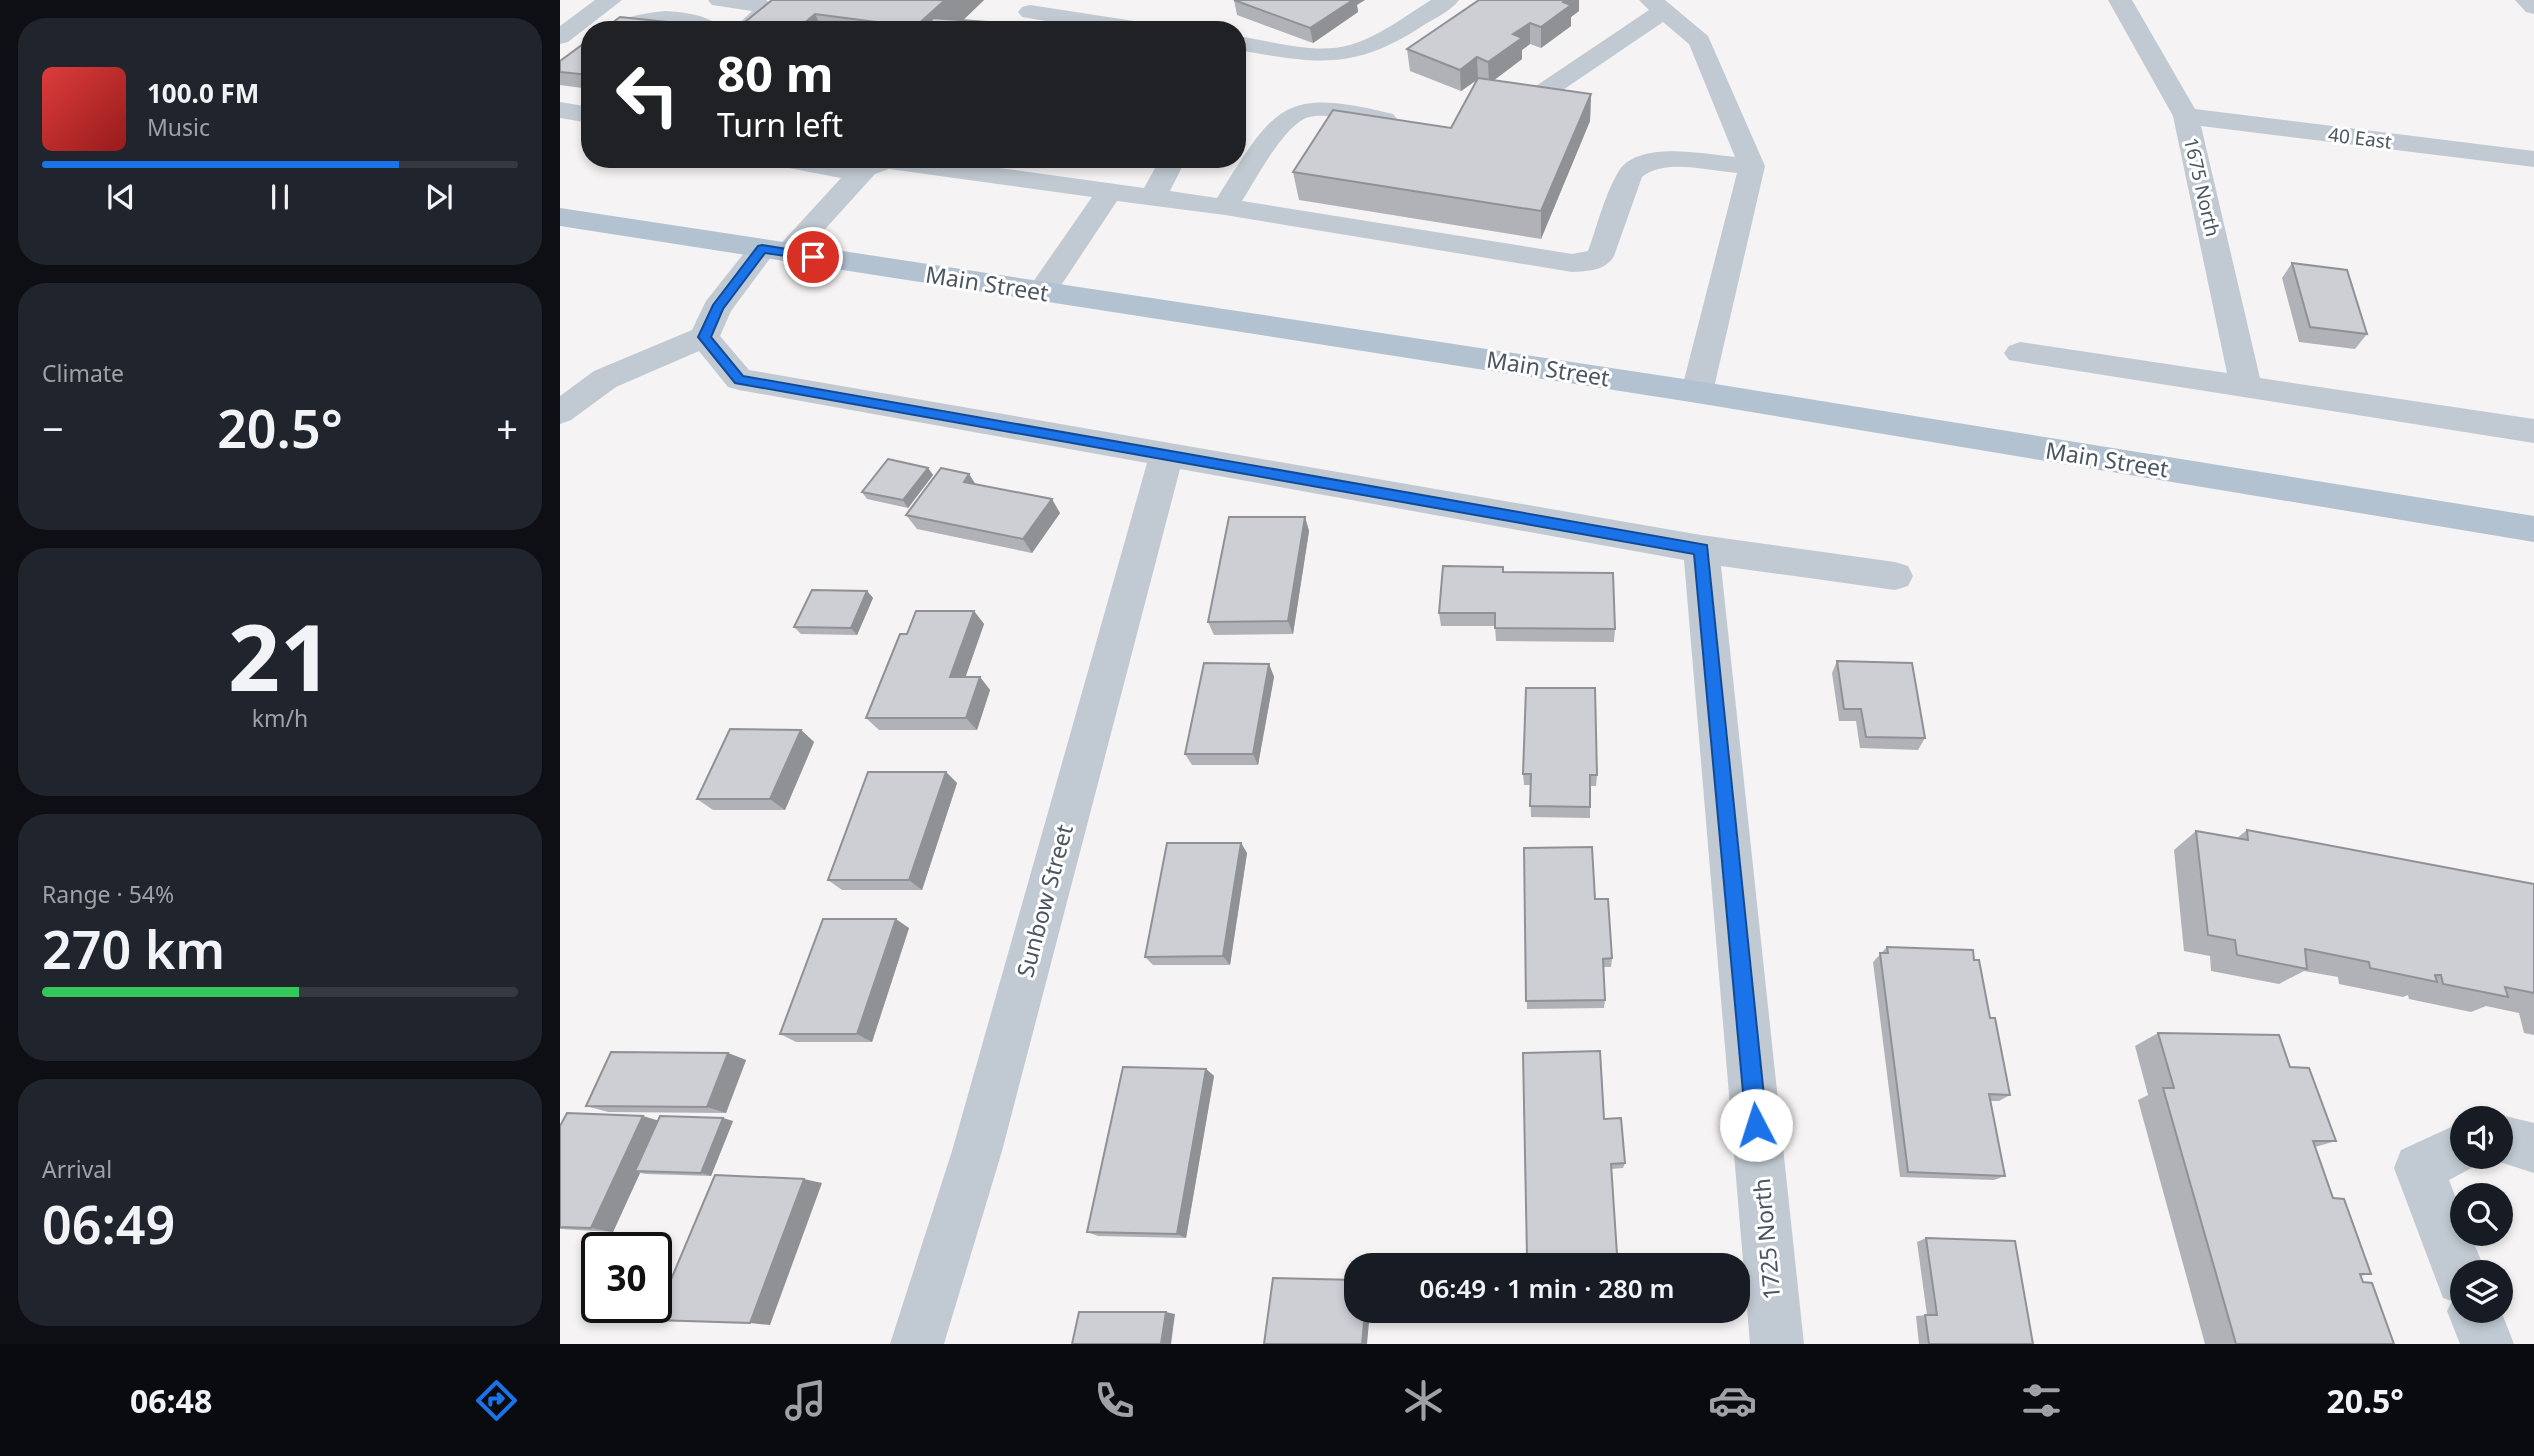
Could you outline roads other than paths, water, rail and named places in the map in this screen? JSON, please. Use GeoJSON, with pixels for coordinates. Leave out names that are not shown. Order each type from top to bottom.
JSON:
{"type":"FeatureCollection","features":[{"type":"Feature","properties":{"kind":"main road","name":"Main Street"},"geometry":{"type":"LineString","coordinates":[[560,218],[1697,392],[2534,529]]}},
{"type":"Feature","properties":{"kind":"street"},"geometry":{"type":"LineString","coordinates":[[582,21],[610,0]]}},
{"type":"Feature","properties":{"kind":"street"},"geometry":{"type":"LineString","coordinates":[[720,0],[758,5],[765,9],[755,21]]}},
{"type":"Feature","properties":{"kind":"street"},"geometry":{"type":"LineString","coordinates":[[1246,44],[1303,53],[1346,53],[1373,44],[1447,0]]}},
{"type":"Feature","properties":{"kind":"street","name":"1675 North"},"geometry":{"type":"LineString","coordinates":[[2120,0],[2186,116],[2246,387]]}},
{"type":"Feature","properties":{"kind":"street"},"geometry":{"type":"LineString","coordinates":[[2527,0],[2534,7]]}},
{"type":"Feature","properties":{"kind":"street"},"geometry":{"type":"LineString","coordinates":[[1545,92],[1657,5],[1700,41],[1752,166],[1697,392]]}},
{"type":"Feature","properties":{"kind":"street"},"geometry":{"type":"LineString","coordinates":[[1030,12],[1088,21]]}},
{"type":"Feature","properties":{"kind":"street"},"geometry":{"type":"LineString","coordinates":[[652,21],[663,18],[693,21]]}},
{"type":"Feature","properties":{"kind":"street"},"geometry":{"type":"LineString","coordinates":[[560,37],[581,21]]}},
{"type":"Feature","properties":{"kind":"street"},"geometry":{"type":"LineString","coordinates":[[560,110],[581,113]]}},
{"type":"Feature","properties":{"kind":"street"},"geometry":{"type":"LineString","coordinates":[[1225,207],[1283,122],[1300,110],[1320,110],[1414,123]]}},
{"type":"Feature","properties":{"kind":"street","name":"40 East"},"geometry":{"type":"LineString","coordinates":[[2186,116],[2534,159]]}},
{"type":"Feature","properties":{"kind":"street"},"geometry":{"type":"LineString","coordinates":[[940,168],[1225,207],[1589,262],[1600,256],[1630,174],[1644,162],[1665,159],[1752,166]]}},
{"type":"Feature","properties":{"kind":"street"},"geometry":{"type":"LineString","coordinates":[[835,168],[860,173]]}},
{"type":"Feature","properties":{"kind":"street"},"geometry":{"type":"LineString","coordinates":[[560,412],[605,379],[704,337],[717,308],[775,251],[867,168]]}},
{"type":"Feature","properties":{"kind":"street"},"geometry":{"type":"LineString","coordinates":[[1153,197],[1168,168]]}},
{"type":"Feature","properties":{"kind":"street"},"geometry":{"type":"LineString","coordinates":[[1041,292],[1110,191]]}},
{"type":"Feature","properties":{"kind":"street"},"geometry":{"type":"LineString","coordinates":[[704,337],[739,379],[1166,457],[1701,549],[1895,576]]}},
{"type":"Feature","properties":{"kind":"street"},"geometry":{"type":"LineString","coordinates":[[2020,353],[2534,431]]}},
{"type":"Feature","properties":{"kind":"street","name":"Sunbow Street"},"geometry":{"type":"LineString","coordinates":[[916,1344],[977,1151],[1166,457]]}},
{"type":"Feature","properties":{"kind":"street","name":"1725 North"},"geometry":{"type":"LineString","coordinates":[[1701,549],[1777,1344]]}},
{"type":"Feature","properties":{"kind":"street"},"geometry":{"type":"LineString","coordinates":[[2513,1143],[2534,1148]]}},
{"type":"Feature","properties":{"kind":"street"},"geometry":{"type":"LineString","coordinates":[[2450,1153],[2419,1168],[2455,1260]]}},
{"type":"Feature","properties":{"kind":"street"},"geometry":{"type":"LineString","coordinates":[[2479,1323],[2487,1344]]}}]}
